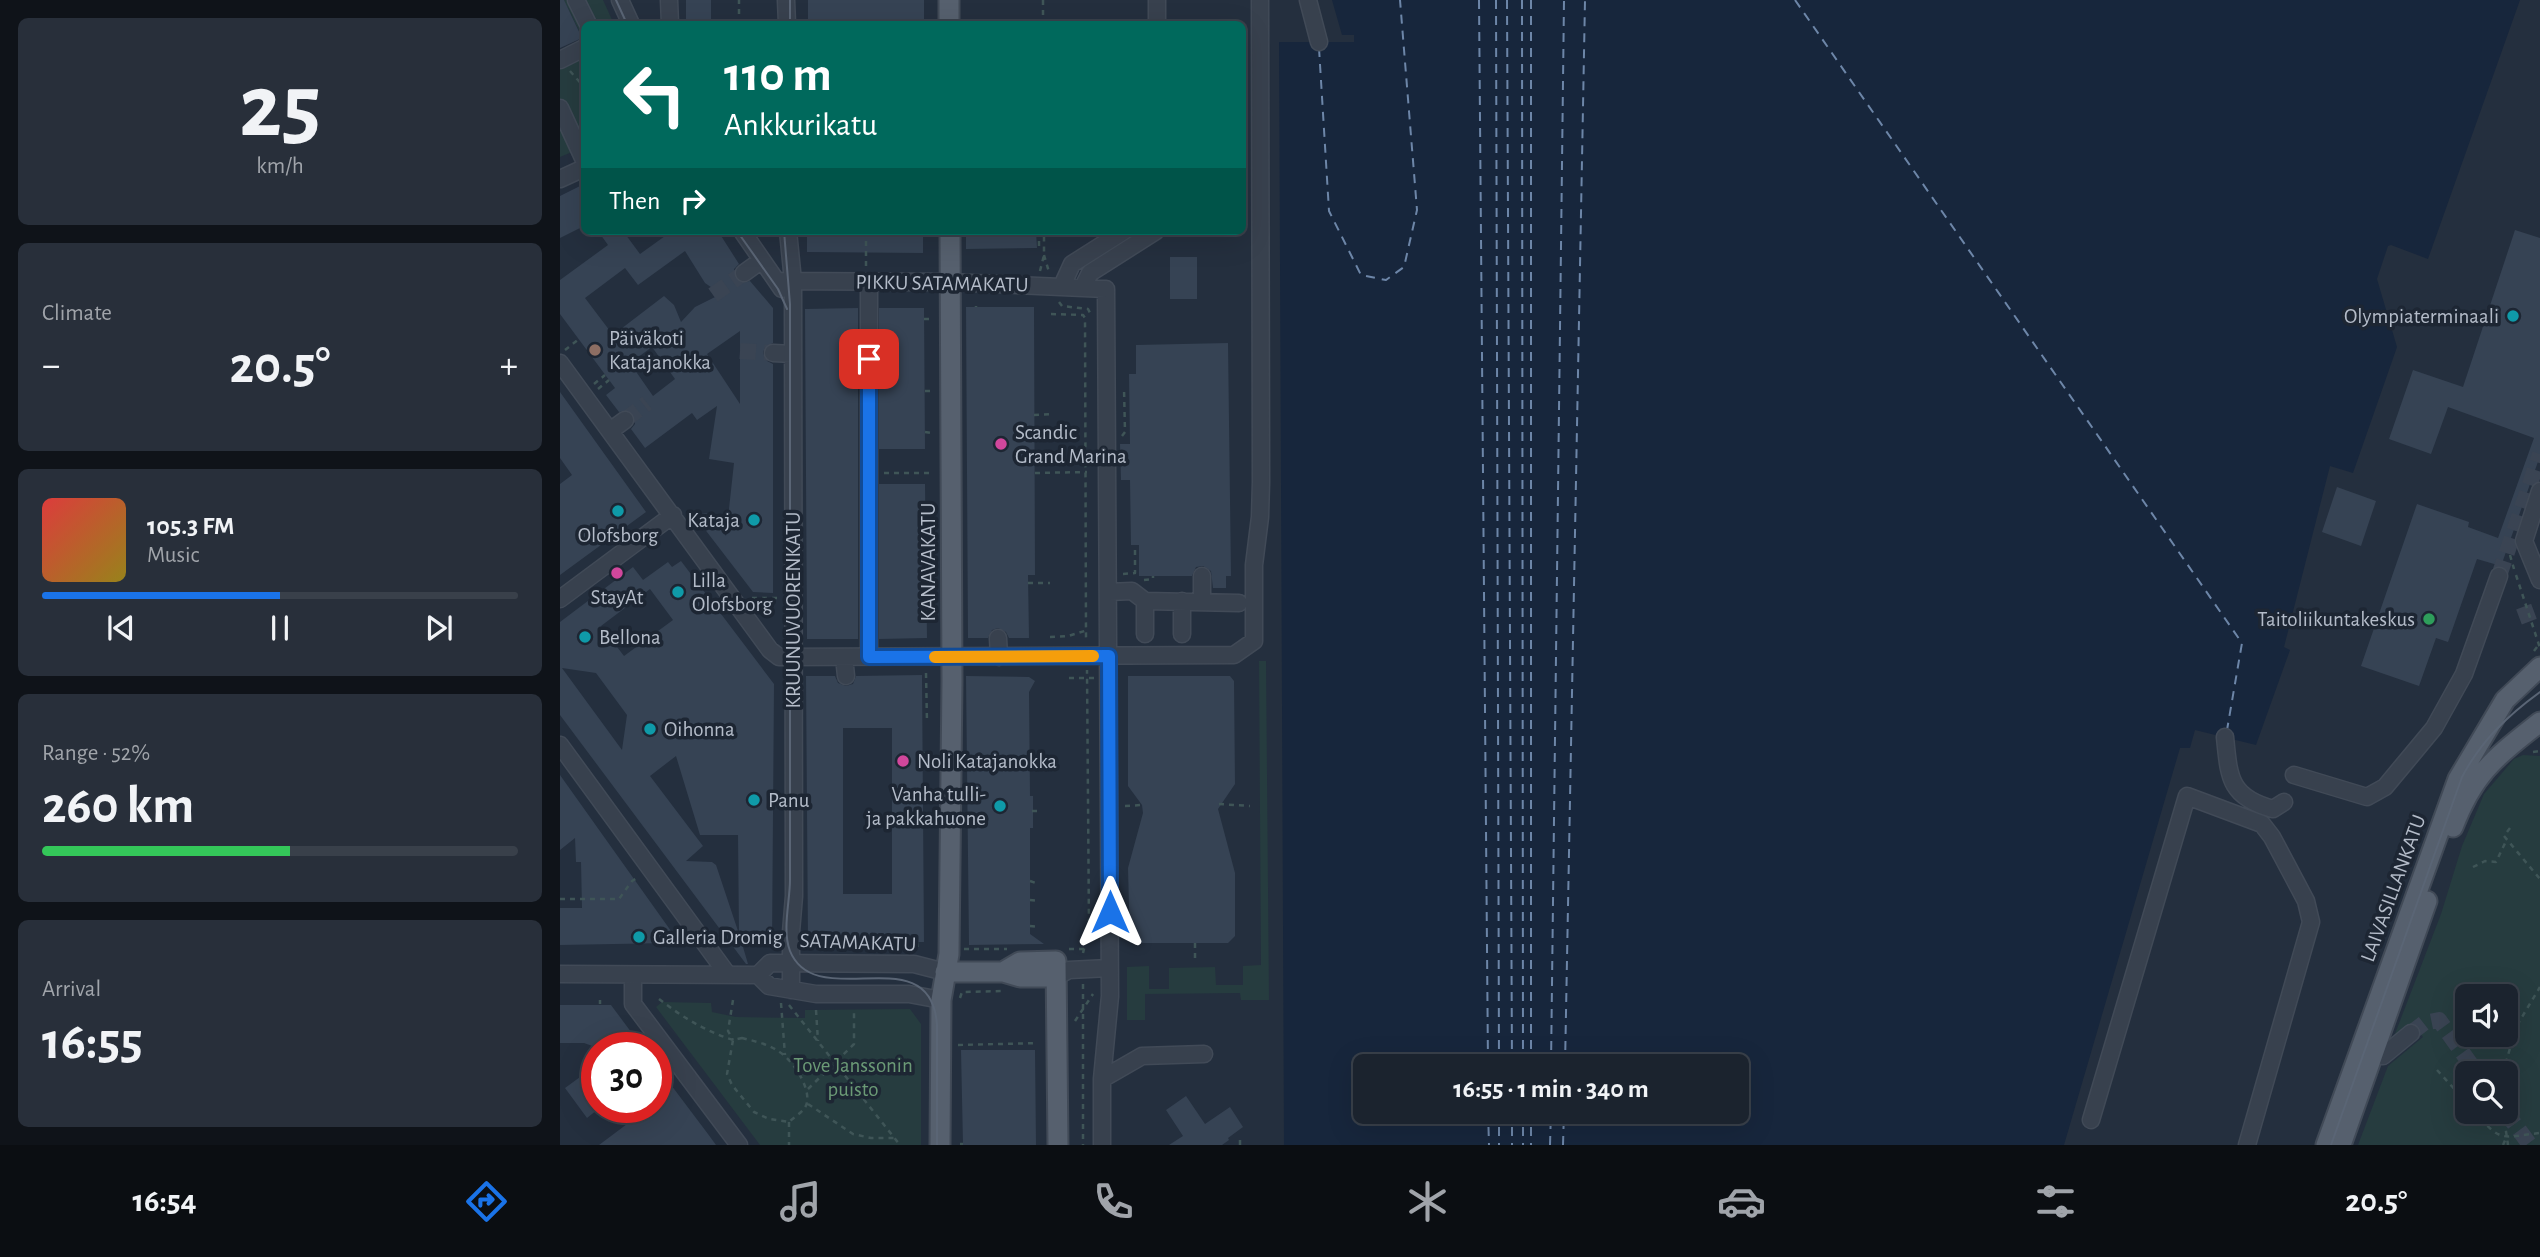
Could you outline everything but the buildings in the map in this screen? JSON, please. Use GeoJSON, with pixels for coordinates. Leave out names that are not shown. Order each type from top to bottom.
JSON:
{"type":"FeatureCollection","features":[{"type":"Feature","properties":{"kind":"main road"},"geometry":{"type":"LineString","coordinates":[[949,0],[949,21]]}},
{"type":"Feature","properties":{"kind":"main road","name":"KANAVAKATU"},"geometry":{"type":"LineString","coordinates":[[950,235],[952,657],[949,954],[941,1000],[954,1144]]}},
{"type":"Feature","properties":{"kind":"main road","name":"LAIVASILLANKATU"},"geometry":{"type":"LineString","coordinates":[[2341,1145],[2367,1051],[2458,779],[2505,700],[2540,667]]}},
{"type":"Feature","properties":{"kind":"main road","name":"LAIVASILLANKATU"},"geometry":{"type":"LineString","coordinates":[[2326,1145],[2367,1051],[2466,795],[2493,761],[2540,722]]}},
{"type":"Feature","properties":{"kind":"main road"},"geometry":{"type":"LineString","coordinates":[[1058,1145],[1066,969]]}},
{"type":"Feature","properties":{"kind":"main road","name":"SATAMAKATU"},"geometry":{"type":"LineString","coordinates":[[945,972],[1003,972],[1020,976],[1066,969]]}},
{"type":"Feature","properties":{"kind":"street"},"geometry":{"type":"LineString","coordinates":[[576,0],[586,21]]}},
{"type":"Feature","properties":{"kind":"street"},"geometry":{"type":"LineString","coordinates":[[620,0],[630,21]]}},
{"type":"Feature","properties":{"kind":"street"},"geometry":{"type":"LineString","coordinates":[[669,0],[670,21]]}},
{"type":"Feature","properties":{"kind":"street"},"geometry":{"type":"LineString","coordinates":[[786,0],[787,21]]}},
{"type":"Feature","properties":{"kind":"street"},"geometry":{"type":"LineString","coordinates":[[1157,0],[1157,21]]}},
{"type":"Feature","properties":{"kind":"street"},"geometry":{"type":"LineString","coordinates":[[560,363],[766,645],[779,657],[1234,655],[1254,641],[1254,565],[1261,496],[1260,0]]}},
{"type":"Feature","properties":{"kind":"street"},"geometry":{"type":"LineString","coordinates":[[1308,0],[1319,43]]}},
{"type":"Feature","properties":{"kind":"street"},"geometry":{"type":"LineString","coordinates":[[564,65],[581,51]]}},
{"type":"Feature","properties":{"kind":"street"},"geometry":{"type":"LineString","coordinates":[[560,108],[567,143],[581,157]]}},
{"type":"Feature","properties":{"kind":"street"},"geometry":{"type":"LineString","coordinates":[[560,179],[581,169]]}},
{"type":"Feature","properties":{"kind":"street"},"geometry":{"type":"LineString","coordinates":[[745,235],[762,260],[785,281]]}},
{"type":"Feature","properties":{"kind":"street","name":"KRUUNUVUORENKATU"},"geometry":{"type":"LineString","coordinates":[[787,999],[794,896],[793,313],[785,281],[788,235]]}},
{"type":"Feature","properties":{"kind":"street"},"geometry":{"type":"LineString","coordinates":[[1058,286],[1072,264],[1118,235]]}},
{"type":"Feature","properties":{"kind":"street"},"geometry":{"type":"LineString","coordinates":[[1083,287],[1090,273],[1150,235]]}},
{"type":"Feature","properties":{"kind":"street"},"geometry":{"type":"LineString","coordinates":[[744,274],[762,260]]}},
{"type":"Feature","properties":{"kind":"street"},"geometry":{"type":"LineString","coordinates":[[867,274],[869,657]]}},
{"type":"Feature","properties":{"kind":"street","name":"PIKKU SATAMAKATU"},"geometry":{"type":"LineString","coordinates":[[785,281],[867,274],[950,282],[1106,289],[1108,592]]}},
{"type":"Feature","properties":{"kind":"street"},"geometry":{"type":"LineString","coordinates":[[773,353],[793,354]]}},
{"type":"Feature","properties":{"kind":"street"},"geometry":{"type":"LineString","coordinates":[[610,430],[625,420]]}},
{"type":"Feature","properties":{"kind":"street"},"geometry":{"type":"LineString","coordinates":[[2540,491],[2524,541],[2540,580]]}},
{"type":"Feature","properties":{"kind":"street"},"geometry":{"type":"LineString","coordinates":[[560,599],[673,515]]}},
{"type":"Feature","properties":{"kind":"street"},"geometry":{"type":"LineString","coordinates":[[1202,576],[1202,602]]}},
{"type":"Feature","properties":{"kind":"street"},"geometry":{"type":"LineString","coordinates":[[2294,775],[2367,797],[2385,787],[2434,728],[2464,674],[2499,576]]}},
{"type":"Feature","properties":{"kind":"street"},"geometry":{"type":"LineString","coordinates":[[1102,1145],[1102,1079],[1110,996],[1108,592],[1132,591],[1145,601],[1239,603]]}},
{"type":"Feature","properties":{"kind":"street"},"geometry":{"type":"LineString","coordinates":[[1145,601],[1145,634]]}},
{"type":"Feature","properties":{"kind":"street"},"geometry":{"type":"LineString","coordinates":[[1182,601],[1182,634]]}},
{"type":"Feature","properties":{"kind":"street"},"geometry":{"type":"LineString","coordinates":[[998,638],[999,657]]}},
{"type":"Feature","properties":{"kind":"street"},"geometry":{"type":"LineString","coordinates":[[844,657],[846,676]]}},
{"type":"Feature","properties":{"kind":"street"},"geometry":{"type":"LineString","coordinates":[[2225,737],[2230,777],[2240,793],[2260,806],[2273,809],[2284,802]]}},
{"type":"Feature","properties":{"kind":"street"},"geometry":{"type":"LineString","coordinates":[[560,745],[728,975]]}},
{"type":"Feature","properties":{"kind":"street"},"geometry":{"type":"LineString","coordinates":[[2091,1119],[2187,796],[2262,824],[2272,837],[2306,901],[2311,922],[2247,1145]]}},
{"type":"Feature","properties":{"kind":"street","name":"SATAMAKATU"},"geometry":{"type":"LineString","coordinates":[[758,975],[770,962],[914,964],[945,972]]}},
{"type":"Feature","properties":{"kind":"street"},"geometry":{"type":"LineString","coordinates":[[1066,969],[1109,968]]}},
{"type":"Feature","properties":{"kind":"street","name":"SATAMAKATU"},"geometry":{"type":"LineString","coordinates":[[560,974],[758,975],[787,999],[816,995],[909,994],[941,1000]]}},
{"type":"Feature","properties":{"kind":"street"},"geometry":{"type":"LineString","coordinates":[[633,975],[633,1004],[739,1145]]}},
{"type":"Feature","properties":{"kind":"street"},"geometry":{"type":"LineString","coordinates":[[2367,1051],[2383,1056],[2411,1033]]}},
{"type":"Feature","properties":{"kind":"street"},"geometry":{"type":"LineString","coordinates":[[1102,1079],[1142,1056],[1204,1054]]}},
{"type":"Feature","properties":{"kind":"path"},"geometry":{"type":"LineString","coordinates":[[739,0],[739,21]]}},
{"type":"Feature","properties":{"kind":"path"},"geometry":{"type":"LineString","coordinates":[[1043,0],[1044,21]]}},
{"type":"Feature","properties":{"kind":"path"},"geometry":{"type":"LineString","coordinates":[[564,65],[581,84]]}},
{"type":"Feature","properties":{"kind":"path"},"geometry":{"type":"LineString","coordinates":[[866,235],[867,274]]}},
{"type":"Feature","properties":{"kind":"path"},"geometry":{"type":"LineString","coordinates":[[1038,235],[1039,249]]}},
{"type":"Feature","properties":{"kind":"path"},"geometry":{"type":"LineString","coordinates":[[1040,271],[1044,255],[1044,235]]}},
{"type":"Feature","properties":{"kind":"path"},"geometry":{"type":"LineString","coordinates":[[1044,255],[1058,286],[1062,306],[1088,309],[1092,321]]}},
{"type":"Feature","properties":{"kind":"path"},"geometry":{"type":"LineString","coordinates":[[1051,314],[1083,315],[1086,318],[1087,646]]}},
{"type":"Feature","properties":{"kind":"path"},"geometry":{"type":"LineString","coordinates":[[924,319],[930,319]]}},
{"type":"Feature","properties":{"kind":"path"},"geometry":{"type":"LineString","coordinates":[[560,353],[579,339]]}},
{"type":"Feature","properties":{"kind":"path"},"geometry":{"type":"LineString","coordinates":[[594,384],[605,375]]}},
{"type":"Feature","properties":{"kind":"path"},"geometry":{"type":"LineString","coordinates":[[598,389],[609,380]]}},
{"type":"Feature","properties":{"kind":"path"},"geometry":{"type":"LineString","coordinates":[[925,391],[931,391]]}},
{"type":"Feature","properties":{"kind":"path"},"geometry":{"type":"LineString","coordinates":[[1034,415],[1052,414]]}},
{"type":"Feature","properties":{"kind":"path"},"geometry":{"type":"LineString","coordinates":[[925,432],[932,433]]}},
{"type":"Feature","properties":{"kind":"path"},"geometry":{"type":"LineString","coordinates":[[1035,473],[1087,471]]}},
{"type":"Feature","properties":{"kind":"path"},"geometry":{"type":"LineString","coordinates":[[869,473],[950,473]]}},
{"type":"Feature","properties":{"kind":"path"},"geometry":{"type":"LineString","coordinates":[[926,522],[934,522]]}},
{"type":"Feature","properties":{"kind":"path"},"geometry":{"type":"LineString","coordinates":[[1123,574],[1135,573],[1135,545]]}},
{"type":"Feature","properties":{"kind":"path"},"geometry":{"type":"LineString","coordinates":[[2510,555],[2540,648]]}},
{"type":"Feature","properties":{"kind":"path"},"geometry":{"type":"LineString","coordinates":[[1028,583],[1050,583]]}},
{"type":"Feature","properties":{"kind":"path"},"geometry":{"type":"LineString","coordinates":[[752,598],[783,598]]}},
{"type":"Feature","properties":{"kind":"path"},"geometry":{"type":"LineString","coordinates":[[1050,637],[1108,628]]}},
{"type":"Feature","properties":{"kind":"path"},"geometry":{"type":"LineString","coordinates":[[1083,1145],[1066,969],[1084,949],[1088,939],[1087,667]]}},
{"type":"Feature","properties":{"kind":"path"},"geometry":{"type":"LineString","coordinates":[[926,673],[927,722]]}},
{"type":"Feature","properties":{"kind":"path"},"geometry":{"type":"LineString","coordinates":[[1069,678],[1094,677]]}},
{"type":"Feature","properties":{"kind":"path"},"geometry":{"type":"LineString","coordinates":[[1029,764],[1038,766]]}},
{"type":"Feature","properties":{"kind":"path"},"geometry":{"type":"LineString","coordinates":[[1219,804],[1250,806]]}},
{"type":"Feature","properties":{"kind":"path"},"geometry":{"type":"LineString","coordinates":[[1124,806],[1142,805]]}},
{"type":"Feature","properties":{"kind":"path"},"geometry":{"type":"LineString","coordinates":[[1032,811],[1038,811]]}},
{"type":"Feature","properties":{"kind":"path"},"geometry":{"type":"LineString","coordinates":[[2510,828],[2504,836],[2540,879]]}},
{"type":"Feature","properties":{"kind":"path"},"geometry":{"type":"LineString","coordinates":[[2473,867],[2484,862],[2496,862],[2507,839]]}},
{"type":"Feature","properties":{"kind":"path"},"geometry":{"type":"LineString","coordinates":[[560,899],[619,899],[632,881],[650,868]]}},
{"type":"Feature","properties":{"kind":"path"},"geometry":{"type":"LineString","coordinates":[[1030,881],[1039,884]]}},
{"type":"Feature","properties":{"kind":"path"},"geometry":{"type":"LineString","coordinates":[[1030,900],[1039,901]]}},
{"type":"Feature","properties":{"kind":"path"},"geometry":{"type":"LineString","coordinates":[[1030,926],[1039,927]]}},
{"type":"Feature","properties":{"kind":"path"},"geometry":{"type":"LineString","coordinates":[[1088,939],[1094,939]]}},
{"type":"Feature","properties":{"kind":"path"},"geometry":{"type":"LineString","coordinates":[[917,942],[918,950]]}},
{"type":"Feature","properties":{"kind":"path"},"geometry":{"type":"LineString","coordinates":[[1195,943],[1195,962]]}},
{"type":"Feature","properties":{"kind":"path"},"geometry":{"type":"LineString","coordinates":[[2506,1061],[2516,1027],[2540,987]]}},
{"type":"Feature","properties":{"kind":"path"},"geometry":{"type":"LineString","coordinates":[[659,999],[710,1033],[733,1040],[742,1038],[785,1055],[807,1090],[807,1104],[803,1111],[789,1122],[769,1119],[754,1112],[732,1085],[727,1074],[733,1040],[728,1031],[733,1000]]}},
{"type":"Feature","properties":{"kind":"path"},"geometry":{"type":"LineString","coordinates":[[787,999],[900,1145]]}},
{"type":"Feature","properties":{"kind":"path"},"geometry":{"type":"LineString","coordinates":[[785,1055],[787,999]]}},
{"type":"Feature","properties":{"kind":"path"},"geometry":{"type":"LineString","coordinates":[[815,1007],[819,1027],[818,1041]]}},
{"type":"Feature","properties":{"kind":"path"},"geometry":{"type":"LineString","coordinates":[[807,1090],[854,1044],[854,1007]]}},
{"type":"Feature","properties":{"kind":"path"},"geometry":{"type":"LineString","coordinates":[[958,1045],[1038,1043]]}},
{"type":"Feature","properties":{"kind":"path"},"geometry":{"type":"LineString","coordinates":[[1025,1044],[1025,1050]]}},
{"type":"Feature","properties":{"kind":"path"},"geometry":{"type":"LineString","coordinates":[[2437,1070],[2455,1090]]}},
{"type":"Feature","properties":{"kind":"path"},"geometry":{"type":"LineString","coordinates":[[807,1104],[853,1134],[871,1138],[897,1138]]}},
{"type":"Feature","properties":{"kind":"path"},"geometry":{"type":"LineString","coordinates":[[789,1122],[789,1145]]}},
{"type":"Feature","properties":{"kind":"path"},"geometry":{"type":"LineString","coordinates":[[2485,1124],[2490,1130],[2506,1138],[2540,1133]]}},
{"type":"Feature","properties":{"kind":"path"},"geometry":{"type":"LineString","coordinates":[[2504,1124],[2508,1145]]}},
{"type":"Feature","properties":{"kind":"path"},"geometry":{"type":"LineString","coordinates":[[2503,1145],[2506,1138]]}},
{"type":"Feature","properties":{"kind":"green space"},"geometry":{"type":"Polygon","coordinates":[[[560,0],[603,0],[613,21],[581,21],[581,35],[568,8],[560,0]]]}},
{"type":"Feature","properties":{"kind":"green space"},"geometry":{"type":"Polygon","coordinates":[[[581,40],[581,148],[560,157],[560,50],[581,40]]]}},
{"type":"Feature","properties":{"kind":"green space"},"geometry":{"type":"Polygon","coordinates":[[[1259,661],[1266,661],[1269,1000],[1241,1000],[1240,993],[1145,994],[1145,1020],[1127,1020],[1127,967],[1149,966],[1149,989],[1169,989],[1169,968],[1215,967],[1216,985],[1243,985],[1243,966],[1261,965],[1259,661]]]}},
{"type":"Feature","properties":{"kind":"green space"},"geometry":{"type":"Polygon","coordinates":[[[2523,755],[2540,756],[2540,1145],[2358,1145],[2388,1066],[2423,1037],[2412,1024],[2393,1039],[2441,914],[2462,846],[2484,794],[2514,759],[2523,755]]]}},
{"type":"Feature","properties":{"kind":"green space","name":"Tove Janssonin puisto"},"geometry":{"type":"Polygon","coordinates":[[[662,1002],[711,1003],[712,1012],[736,1017],[805,1018],[805,1010],[910,1009],[921,1024],[921,1145],[760,1145],[656,1007],[662,1002]]]}},
{"type":"Feature","properties":{"kind":"water"},"geometry":{"type":"Polygon","coordinates":[[[1332,0],[2520,0],[2428,259],[2388,246],[2377,279],[2397,347],[2353,473],[2330,466],[2284,647],[2290,650],[2256,745],[2195,730],[2190,748],[2180,748],[2064,1145],[1284,1145],[1279,42],[1354,42],[1354,35],[1342,35],[1332,0]]]}},
{"type":"Feature","properties":{"kind":"ferry route"},"geometry":{"type":"LineString","coordinates":[[1319,48],[1329,211],[1361,275],[1386,280],[1404,267],[1417,210],[1400,0]]}},
{"type":"Feature","properties":{"kind":"ferry route"},"geometry":{"type":"LineString","coordinates":[[1479,0],[1488,1054]]}},
{"type":"Feature","properties":{"kind":"ferry route"},"geometry":{"type":"LineString","coordinates":[[1496,0],[1499,1054]]}},
{"type":"Feature","properties":{"kind":"ferry route"},"geometry":{"type":"LineString","coordinates":[[1507,0],[1512,1054]]}},
{"type":"Feature","properties":{"kind":"ferry route"},"geometry":{"type":"LineString","coordinates":[[1522,0],[1523,1054]]}},
{"type":"Feature","properties":{"kind":"ferry route"},"geometry":{"type":"LineString","coordinates":[[1531,0],[1531,1054]]}},
{"type":"Feature","properties":{"kind":"ferry route"},"geometry":{"type":"LineString","coordinates":[[1551,1054],[1564,0]]}},
{"type":"Feature","properties":{"kind":"ferry route"},"geometry":{"type":"LineString","coordinates":[[1565,1054],[1585,0]]}},
{"type":"Feature","properties":{"kind":"ferry route"},"geometry":{"type":"LineString","coordinates":[[1795,0],[2242,643],[2227,730]]}},
{"type":"Feature","properties":{"kind":"ferry route"},"geometry":{"type":"LineString","coordinates":[[1488,1124],[1489,1145]]}},
{"type":"Feature","properties":{"kind":"ferry route"},"geometry":{"type":"LineString","coordinates":[[1499,1124],[1499,1145]]}},
{"type":"Feature","properties":{"kind":"ferry route"},"geometry":{"type":"LineString","coordinates":[[1512,1124],[1512,1145]]}},
{"type":"Feature","properties":{"kind":"ferry route"},"geometry":{"type":"LineString","coordinates":[[1523,1124],[1523,1145]]}},
{"type":"Feature","properties":{"kind":"ferry route"},"geometry":{"type":"LineString","coordinates":[[1531,1124],[1531,1145]]}},
{"type":"Feature","properties":{"kind":"ferry route"},"geometry":{"type":"LineString","coordinates":[[1550,1145],[1551,1124]]}},
{"type":"Feature","properties":{"kind":"ferry route"},"geometry":{"type":"LineString","coordinates":[[1563,1145],[1564,1124]]}},
{"type":"Feature","properties":{"kind":"tunnel"},"geometry":{"type":"LineString","coordinates":[[713,295],[744,273]]}},
{"type":"Feature","properties":{"kind":"tunnel"},"geometry":{"type":"LineString","coordinates":[[740,351],[773,353]]}},
{"type":"Feature","properties":{"kind":"tunnel"},"geometry":{"type":"LineString","coordinates":[[625,420],[647,403]]}},
{"type":"Feature","properties":{"kind":"tunnel"},"geometry":{"type":"LineString","coordinates":[[2499,576],[2540,454]]}},
{"type":"Feature","properties":{"kind":"tunnel"},"geometry":{"type":"LineString","coordinates":[[2519,617],[2540,609]]}},
{"type":"Feature","properties":{"kind":"tunnel"},"geometry":{"type":"LineString","coordinates":[[2411,1033],[2424,1023],[2439,1020],[2468,1061]]}},
{"type":"Feature","properties":{"kind":"tunnel"},"geometry":{"type":"LineString","coordinates":[[2515,1124],[2530,1145]]}},
{"type":"Feature","properties":{"kind":"tram line"},"geometry":{"type":"LineString","coordinates":[[616,0],[626,21]]}},
{"type":"Feature","properties":{"kind":"tram line"},"geometry":{"type":"LineString","coordinates":[[790,0],[790,21]]}},
{"type":"Feature","properties":{"kind":"tram line"},"geometry":{"type":"LineString","coordinates":[[740,235],[778,289],[787,309]]}},
{"type":"Feature","properties":{"kind":"tram line"},"geometry":{"type":"LineString","coordinates":[[784,235],[790,304],[788,943],[790,951],[804,969],[823,977],[895,979],[915,984],[930,999],[937,1025],[937,1145]]}},
{"type":"Feature","properties":{"kind":"tram line"},"geometry":{"type":"LineString","coordinates":[[2331,1145],[2462,777],[2496,730],[2540,692]]}},
{"type":"Feature","properties":{"kind":"slow traffic"},"geometry":{"type":"LineString","coordinates":[[935,657],[1093,656]]}},
{"type":"Feature","properties":{"kind":"place","name":"Olympiaterminaali"},"geometry":{"type":"Point","coordinates":[2513,316]}},
{"type":"Feature","properties":{"kind":"place","name":"Päiväkoti Katajanokka"},"geometry":{"type":"Point","coordinates":[595,350]}},
{"type":"Feature","properties":{"kind":"place","name":"Scandic Grand Marina"},"geometry":{"type":"Point","coordinates":[1001,444]}},
{"type":"Feature","properties":{"kind":"place","name":"Olofsborg"},"geometry":{"type":"Point","coordinates":[618,511]}},
{"type":"Feature","properties":{"kind":"place","name":"Kataja"},"geometry":{"type":"Point","coordinates":[754,520]}},
{"type":"Feature","properties":{"kind":"place","name":"StayAt"},"geometry":{"type":"Point","coordinates":[617,573]}},
{"type":"Feature","properties":{"kind":"place","name":"Lilla Olofsborg"},"geometry":{"type":"Point","coordinates":[678,592]}},
{"type":"Feature","properties":{"kind":"place","name":"Taitoliikuntakeskus"},"geometry":{"type":"Point","coordinates":[2429,619]}},
{"type":"Feature","properties":{"kind":"place","name":"Bellona"},"geometry":{"type":"Point","coordinates":[585,637]}},
{"type":"Feature","properties":{"kind":"place","name":"Oihonna"},"geometry":{"type":"Point","coordinates":[650,729]}},
{"type":"Feature","properties":{"kind":"place","name":"Noli Katajanokka"},"geometry":{"type":"Point","coordinates":[903,761]}},
{"type":"Feature","properties":{"kind":"place","name":"Panu"},"geometry":{"type":"Point","coordinates":[754,800]}},
{"type":"Feature","properties":{"kind":"place","name":"Vanha tulli- ja pakkahuone"},"geometry":{"type":"Point","coordinates":[1000,806]}},
{"type":"Feature","properties":{"kind":"place","name":"Galleria Dromig"},"geometry":{"type":"Point","coordinates":[639,937]}},
{"type":"Feature","properties":{"kind":"route"},"geometry":{"type":"LineString","coordinates":[[869,359],[869,657],[1109,656],[1110,912]]}}]}
